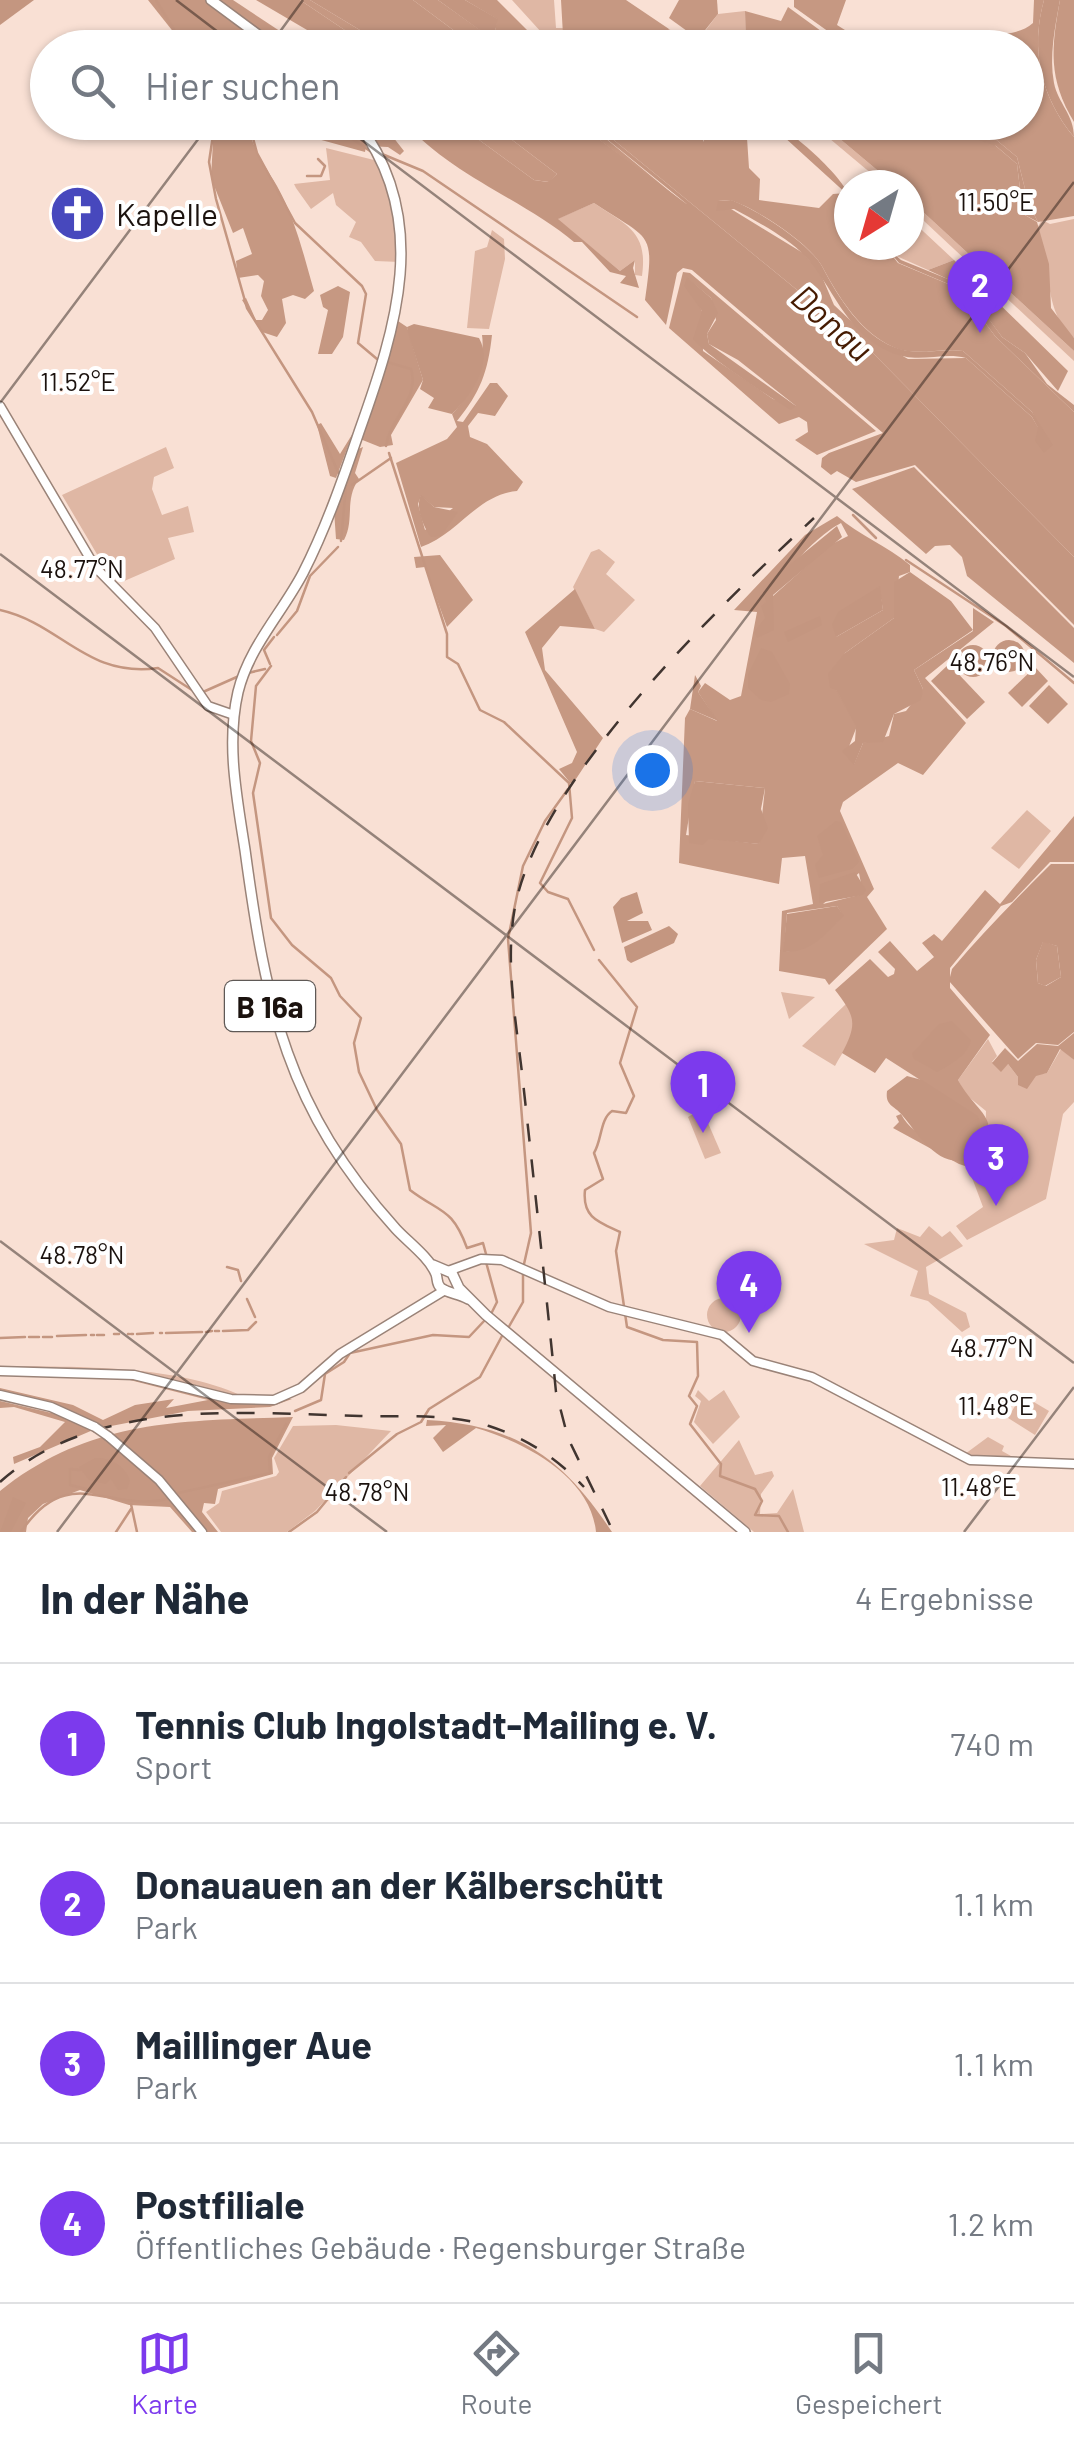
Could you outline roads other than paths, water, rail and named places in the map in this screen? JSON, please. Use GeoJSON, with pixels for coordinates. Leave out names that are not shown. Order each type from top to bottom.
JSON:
{"type":"FeatureCollection","features":[{"type":"Feature","properties":{"kind":"main road"},"geometry":{"type":"LineString","coordinates":[[212,0],[252,30]]}},
{"type":"Feature","properties":{"kind":"main road","name":"B 16a"},"geometry":{"type":"LineString","coordinates":[[369,140],[399,217],[403,267],[396,319],[356,442],[307,564],[251,656],[234,716],[234,774],[258,948],[282,1046],[313,1116],[348,1170],[426,1260],[505,1332],[745,1532]]}},
{"type":"Feature","properties":{"kind":"street"},"geometry":{"type":"LineString","coordinates":[[0,406],[95,567],[155,628],[199,692],[219,712],[234,716]]}},
{"type":"Feature","properties":{"kind":"street"},"geometry":{"type":"LineString","coordinates":[[219,712],[237,696]]}},
{"type":"Feature","properties":{"kind":"street"},"geometry":{"type":"LineString","coordinates":[[0,1370],[123,1374],[230,1399],[274,1400],[301,1388],[340,1354],[431,1296],[464,1265],[493,1259],[618,1310],[722,1336],[753,1361],[812,1377],[970,1460],[1074,1464]]}},
{"type":"Feature","properties":{"kind":"street"},"geometry":{"type":"LineString","coordinates":[[0,1395],[51,1407],[108,1436],[158,1480],[202,1532]]}},
{"type":"Feature","properties":{"kind":"water"},"geometry":{"type":"Polygon","coordinates":[[[0,0],[34,0],[0,25],[0,0]]]}},
{"type":"Feature","properties":{"kind":"water"},"geometry":{"type":"Polygon","coordinates":[[[256,0],[300,0],[345,30],[307,30],[256,0]]]}},
{"type":"Feature","properties":{"kind":"water"},"geometry":{"type":"Polygon","coordinates":[[[310,0],[413,0],[453,30],[360,30],[310,0]]]}},
{"type":"Feature","properties":{"kind":"water"},"geometry":{"type":"Polygon","coordinates":[[[438,0],[465,0],[498,19],[495,30],[479,30],[438,0]]]}},
{"type":"Feature","properties":{"kind":"water"},"geometry":{"type":"Polygon","coordinates":[[[1044,0],[1060,0],[1053,73],[1074,137],[1053,106],[1044,82],[1044,30],[1039,30],[1044,0]]]}},
{"type":"Feature","properties":{"kind":"water","name":"Donau"},"geometry":{"type":"Polygon","coordinates":[[[479,140],[534,180],[548,182],[557,174],[512,140],[600,140],[688,205],[608,140],[614,140],[868,348],[1074,557],[1074,625],[915,465],[856,482],[837,471],[831,475],[821,467],[822,458],[829,453],[883,433],[692,270],[683,268],[677,273],[666,325],[645,300],[648,249],[638,232],[594,203],[558,219],[620,271],[635,260],[633,268],[639,288],[620,283],[626,276],[610,272],[582,242],[574,242],[423,141],[479,140]]]}},
{"type":"Feature","properties":{"kind":"water"},"geometry":{"type":"Polygon","coordinates":[[[787,140],[798,140],[828,167],[834,182],[787,140]]]}},
{"type":"Feature","properties":{"kind":"water"},"geometry":{"type":"Polygon","coordinates":[[[979,140],[996,140],[1017,157],[1029,205],[1038,222],[1023,214],[1017,164],[996,146],[979,140]]]}},
{"type":"Feature","properties":{"kind":"water"},"geometry":{"type":"Polygon","coordinates":[[[731,200],[768,219],[807,249],[852,314],[872,334],[903,350],[963,351],[1032,412],[1053,445],[1044,453],[1035,441],[1038,428],[1032,417],[966,358],[901,356],[875,344],[850,321],[815,267],[798,249],[734,209],[716,211],[718,201],[731,200]]]}},
{"type":"Feature","properties":{"kind":"water"},"geometry":{"type":"Polygon","coordinates":[[[896,260],[965,286],[1002,337],[1025,353],[1047,384],[1074,405],[1074,412],[995,336],[960,289],[896,260]]]}},
{"type":"Feature","properties":{"kind":"water"},"geometry":{"type":"Polygon","coordinates":[[[687,277],[711,298],[718,313],[707,334],[709,344],[796,406],[791,410],[769,396],[693,339],[702,311],[684,286],[687,277]]]}},
{"type":"Feature","properties":{"kind":"water"},"geometry":{"type":"Polygon","coordinates":[[[414,324],[479,338],[484,358],[482,369],[452,414],[428,408],[434,398],[420,389],[423,380],[407,327],[414,324]]]}},
{"type":"Feature","properties":{"kind":"water"},"geometry":{"type":"Polygon","coordinates":[[[421,495],[434,507],[458,512],[441,536],[431,537],[425,528],[419,510],[421,495]]]}},
{"type":"Feature","properties":{"kind":"water"},"geometry":{"type":"Polygon","coordinates":[[[837,526],[842,537],[773,595],[774,630],[757,638],[754,632],[765,618],[761,606],[766,602],[764,593],[771,580],[837,526]]]}},
{"type":"Feature","properties":{"kind":"water"},"geometry":{"type":"Polygon","coordinates":[[[910,572],[951,601],[973,630],[914,670],[923,689],[921,700],[894,714],[883,742],[863,743],[854,765],[842,751],[855,741],[856,726],[836,690],[830,688],[828,674],[845,653],[894,618],[894,582],[910,572]]]}},
{"type":"Feature","properties":{"kind":"water"},"geometry":{"type":"Polygon","coordinates":[[[880,586],[883,610],[836,637],[832,624],[838,612],[880,586]]]}},
{"type":"Feature","properties":{"kind":"water"},"geometry":{"type":"Polygon","coordinates":[[[820,616],[822,625],[788,642],[784,632],[820,616]]]}},
{"type":"Feature","properties":{"kind":"water"},"geometry":{"type":"Polygon","coordinates":[[[1009,640],[1020,645],[1025,656],[1020,667],[1009,672],[998,667],[993,656],[998,645],[1009,640]]]}},
{"type":"Feature","properties":{"kind":"water"},"geometry":{"type":"Polygon","coordinates":[[[973,645],[984,650],[989,661],[984,672],[973,677],[962,672],[957,661],[962,650],[973,645]]]}},
{"type":"Feature","properties":{"kind":"water"},"geometry":{"type":"Polygon","coordinates":[[[761,648],[772,652],[790,684],[789,694],[771,702],[761,700],[748,688],[748,674],[761,648]]]}},
{"type":"Feature","properties":{"kind":"water"},"geometry":{"type":"Polygon","coordinates":[[[949,664],[985,702],[967,719],[931,681],[949,664]]]}},
{"type":"Feature","properties":{"kind":"water"},"geometry":{"type":"Polygon","coordinates":[[[1035,667],[1048,681],[1022,707],[1008,693],[1035,667]]]}},
{"type":"Feature","properties":{"kind":"water"},"geometry":{"type":"Polygon","coordinates":[[[695,675],[701,686],[698,692],[718,721],[690,709],[695,675]]]}},
{"type":"Feature","properties":{"kind":"water"},"geometry":{"type":"Polygon","coordinates":[[[1049,685],[1068,704],[1048,724],[1029,706],[1049,685]]]}},
{"type":"Feature","properties":{"kind":"water"},"geometry":{"type":"Polygon","coordinates":[[[695,781],[765,788],[761,809],[768,828],[759,844],[709,839],[703,845],[689,843],[688,804],[695,781]]]}},
{"type":"Feature","properties":{"kind":"water"},"geometry":{"type":"Polygon","coordinates":[[[836,821],[841,822],[859,862],[852,869],[819,878],[815,865],[823,855],[817,836],[836,821]]]}},
{"type":"Feature","properties":{"kind":"water"},"geometry":{"type":"Polygon","coordinates":[[[1051,864],[1074,864],[1074,1032],[1058,1045],[1036,1043],[1018,1059],[949,981],[952,969],[964,955],[1051,864]],[[1043,942],[1036,960],[1038,983],[1046,986],[1061,977],[1057,946],[1043,942]]]}},
{"type":"Feature","properties":{"kind":"water"},"geometry":{"type":"Polygon","coordinates":[[[855,872],[866,890],[863,895],[819,903],[820,884],[855,872]]]}},
{"type":"Feature","properties":{"kind":"water"},"geometry":{"type":"Polygon","coordinates":[[[637,892],[643,913],[627,921],[648,921],[652,930],[622,943],[613,907],[621,898],[637,892]]]}},
{"type":"Feature","properties":{"kind":"water"},"geometry":{"type":"Polygon","coordinates":[[[837,906],[844,916],[824,936],[810,946],[783,952],[787,914],[837,906]]]}},
{"type":"Feature","properties":{"kind":"water"},"geometry":{"type":"Polygon","coordinates":[[[669,926],[678,934],[674,943],[631,963],[627,960],[624,947],[669,926]]]}},
{"type":"Feature","properties":{"kind":"water"},"geometry":{"type":"Polygon","coordinates":[[[952,1021],[971,1040],[962,1055],[937,1072],[914,1059],[912,1054],[939,1024],[952,1021]]]}},
{"type":"Feature","properties":{"kind":"water"},"geometry":{"type":"Polygon","coordinates":[[[907,1076],[922,1080],[978,1116],[980,1122],[969,1159],[958,1161],[938,1154],[889,1103],[887,1091],[907,1076]]]}},
{"type":"Feature","properties":{"kind":"water"},"geometry":{"type":"Polygon","coordinates":[[[95,1458],[121,1467],[130,1481],[127,1489],[118,1490],[111,1479],[105,1484],[89,1480],[79,1467],[95,1458]]]}},
{"type":"Feature","properties":{"kind":"water"},"geometry":{"type":"Polygon","coordinates":[[[13,1497],[26,1503],[11,1532],[0,1532],[13,1497]]]}},
{"type":"Feature","properties":{"kind":"waterway"},"geometry":{"type":"LineString","coordinates":[[156,0],[174,30]]}},
{"type":"Feature","properties":{"kind":"waterway"},"geometry":{"type":"LineString","coordinates":[[212,140],[209,162],[216,199],[247,308],[312,412],[341,479]]}},
{"type":"Feature","properties":{"kind":"waterway"},"geometry":{"type":"LineString","coordinates":[[253,140],[295,223],[362,286],[366,294],[358,343],[377,359]]}},
{"type":"Feature","properties":{"kind":"waterway"},"geometry":{"type":"LineString","coordinates":[[354,140],[370,151]]}},
{"type":"Feature","properties":{"kind":"waterway"},"geometry":{"type":"LineString","coordinates":[[382,154],[423,171],[637,317]]}},
{"type":"Feature","properties":{"kind":"waterway"},"geometry":{"type":"LineString","coordinates":[[307,176],[321,176],[325,166],[318,159]]}},
{"type":"Feature","properties":{"kind":"waterway"},"geometry":{"type":"LineString","coordinates":[[386,446],[413,380],[411,369],[387,362]]}},
{"type":"Feature","properties":{"kind":"waterway"},"geometry":{"type":"LineString","coordinates":[[389,453],[447,634],[447,657],[458,664],[480,710],[504,722],[569,783],[572,818],[540,883],[548,892],[568,899],[594,950]]}},
{"type":"Feature","properties":{"kind":"waterway"},"geometry":{"type":"LineString","coordinates":[[352,485],[391,458]]}},
{"type":"Feature","properties":{"kind":"waterway"},"geometry":{"type":"LineString","coordinates":[[341,541],[346,486]]}},
{"type":"Feature","properties":{"kind":"waterway"},"geometry":{"type":"LineString","coordinates":[[853,515],[876,538]]}},
{"type":"Feature","properties":{"kind":"waterway"},"geometry":{"type":"LineString","coordinates":[[277,635],[297,611],[310,576],[338,547]]}},
{"type":"Feature","properties":{"kind":"waterway"},"geometry":{"type":"LineString","coordinates":[[906,560],[1006,626],[1074,683]]}},
{"type":"Feature","properties":{"kind":"waterway"},"geometry":{"type":"LineString","coordinates":[[0,610],[41,626],[93,658],[133,669],[158,668],[195,692]]}},
{"type":"Feature","properties":{"kind":"waterway"},"geometry":{"type":"LineString","coordinates":[[270,664],[264,650],[274,637]]}},
{"type":"Feature","properties":{"kind":"waterway"},"geometry":{"type":"LineString","coordinates":[[271,666],[256,686],[251,741],[260,763],[253,793],[271,918],[292,945],[331,978],[340,996],[361,1018],[354,1043],[359,1072],[377,1110],[401,1144],[410,1190],[450,1218],[467,1248],[483,1243],[486,1254]]}},
{"type":"Feature","properties":{"kind":"waterway"},"geometry":{"type":"LineString","coordinates":[[248,673],[265,669]]}},
{"type":"Feature","properties":{"kind":"waterway"},"geometry":{"type":"LineString","coordinates":[[203,692],[239,676]]}},
{"type":"Feature","properties":{"kind":"waterway"},"geometry":{"type":"LineString","coordinates":[[524,1264],[531,1233],[508,939],[523,866],[545,821],[568,789]]}},
{"type":"Feature","properties":{"kind":"waterway"},"geometry":{"type":"LineString","coordinates":[[599,960],[637,1007],[620,1063],[634,1096],[626,1113],[612,1111],[605,1119],[594,1153],[603,1179],[585,1190],[586,1207],[598,1221],[620,1232],[616,1251],[627,1327],[663,1340],[697,1342],[698,1376],[689,1396],[697,1406],[690,1424],[721,1464],[720,1476],[755,1489],[762,1501],[755,1515],[779,1516],[788,1532]]}},
{"type":"Feature","properties":{"kind":"waterway"},"geometry":{"type":"LineString","coordinates":[[486,1262],[497,1302],[491,1314]]}},
{"type":"Feature","properties":{"kind":"waterway"},"geometry":{"type":"LineString","coordinates":[[227,1267],[238,1270],[241,1281]]}},
{"type":"Feature","properties":{"kind":"waterway"},"geometry":{"type":"LineString","coordinates":[[507,1330],[523,1302],[523,1272]]}},
{"type":"Feature","properties":{"kind":"waterway"},"geometry":{"type":"LineString","coordinates":[[247,1299],[255,1317]]}},
{"type":"Feature","properties":{"kind":"waterway"},"geometry":{"type":"LineString","coordinates":[[295,1411],[321,1400],[325,1374],[344,1362],[350,1353],[433,1335],[469,1337],[485,1320]]}},
{"type":"Feature","properties":{"kind":"waterway"},"geometry":{"type":"LineString","coordinates":[[223,1331],[248,1330],[256,1322]]}},
{"type":"Feature","properties":{"kind":"waterway"},"geometry":{"type":"LineString","coordinates":[[206,1332],[212,1331]]}},
{"type":"Feature","properties":{"kind":"waterway"},"geometry":{"type":"LineString","coordinates":[[166,1333],[202,1332]]}},
{"type":"Feature","properties":{"kind":"waterway"},"geometry":{"type":"LineString","coordinates":[[137,1334],[153,1333]]}},
{"type":"Feature","properties":{"kind":"waterway"},"geometry":{"type":"LineString","coordinates":[[114,1334],[119,1334]]}},
{"type":"Feature","properties":{"kind":"waterway"},"geometry":{"type":"LineString","coordinates":[[57,1336],[86,1335]]}},
{"type":"Feature","properties":{"kind":"waterway"},"geometry":{"type":"LineString","coordinates":[[97,1335],[104,1335]]}},
{"type":"Feature","properties":{"kind":"waterway"},"geometry":{"type":"LineString","coordinates":[[349,1473],[397,1434],[421,1422],[429,1409],[480,1377],[502,1336]]}},
{"type":"Feature","properties":{"kind":"waterway"},"geometry":{"type":"LineString","coordinates":[[0,1338],[25,1337]]}},
{"type":"Feature","properties":{"kind":"waterway"},"geometry":{"type":"LineString","coordinates":[[29,1337],[39,1337]]}},
{"type":"Feature","properties":{"kind":"waterway"},"geometry":{"type":"LineString","coordinates":[[43,1337],[52,1337]]}},
{"type":"Feature","properties":{"kind":"waterway"},"geometry":{"type":"LineString","coordinates":[[178,1493],[270,1473],[269,1457],[286,1424]]}},
{"type":"Feature","properties":{"kind":"waterway"},"geometry":{"type":"LineString","coordinates":[[80,1470],[70,1469],[70,1485],[86,1489]]}},
{"type":"Feature","properties":{"kind":"waterway"},"geometry":{"type":"LineString","coordinates":[[289,1532],[317,1512],[346,1477]]}},
{"type":"Feature","properties":{"kind":"waterway"},"geometry":{"type":"LineString","coordinates":[[21,1532],[38,1511],[55,1499],[72,1494],[146,1502],[168,1499]]}},
{"type":"Feature","properties":{"kind":"waterway"},"geometry":{"type":"LineString","coordinates":[[131,1504],[137,1532]]}},
{"type":"Feature","properties":{"kind":"waterway"},"geometry":{"type":"LineString","coordinates":[[116,1532],[131,1509]]}},
{"type":"Feature","properties":{"kind":"railway"},"geometry":{"type":"LineString","coordinates":[[610,1525],[568,1438],[556,1392],[513,996],[511,949],[516,902],[533,853],[561,801],[598,748],[685,645],[814,518]]}},
{"type":"Feature","properties":{"kind":"railway"},"geometry":{"type":"LineString","coordinates":[[0,1482],[38,1455],[80,1435],[125,1423],[172,1416],[267,1413],[425,1416],[473,1422],[528,1443],[552,1458],[584,1487]]}},
{"type":"Feature","properties":{"kind":"place","name":"Kapelle"},"geometry":{"type":"Point","coordinates":[77,213]}},
{"type":"Feature","properties":{"kind":"place","name":"Donauauen an der Kälberschütt"},"geometry":{"type":"Point","coordinates":[980,333]}},
{"type":"Feature","properties":{"kind":"place","name":"Tennis Club Ingolstadt-Mailing e. V."},"geometry":{"type":"Point","coordinates":[703,1133]}},
{"type":"Feature","properties":{"kind":"place","name":"Maillinger Aue"},"geometry":{"type":"Point","coordinates":[996,1206]}},
{"type":"Feature","properties":{"kind":"place","name":"Postfiliale"},"geometry":{"type":"Point","coordinates":[749,1333]}}]}
